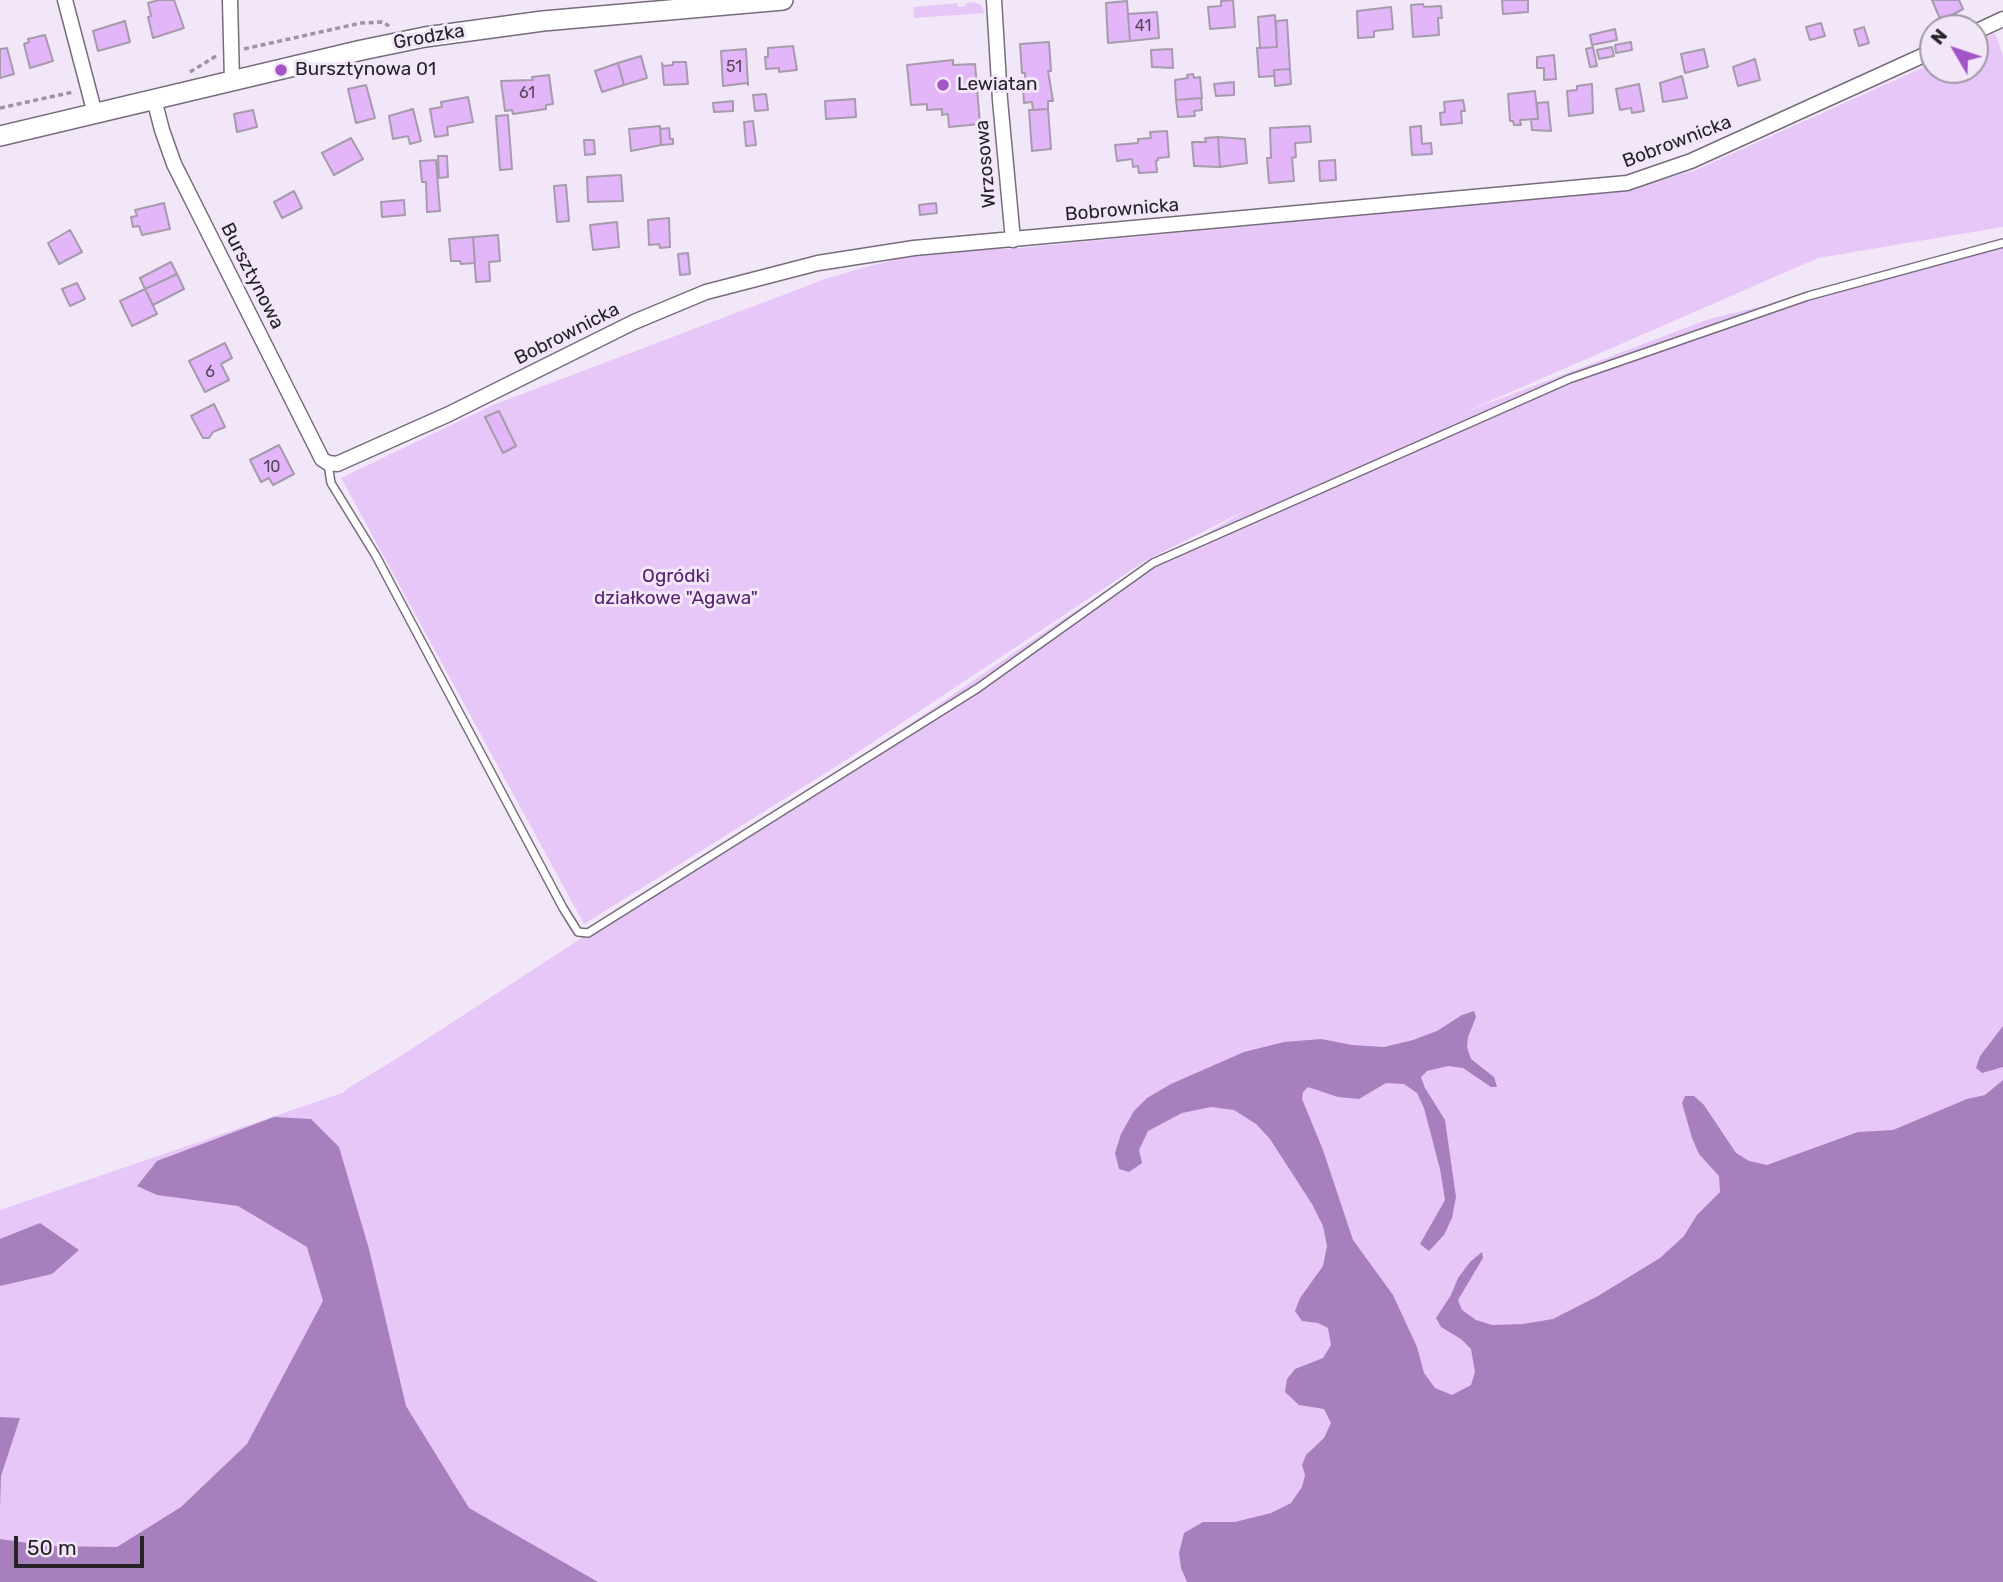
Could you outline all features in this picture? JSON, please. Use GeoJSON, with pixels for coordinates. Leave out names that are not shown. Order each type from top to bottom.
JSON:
{"type":"FeatureCollection","features":[{"type":"Feature","properties":{"kind":"street"},"geometry":{"type":"LineString","coordinates":[[65,0],[95,114]]}},
{"type":"Feature","properties":{"kind":"street"},"geometry":{"type":"LineString","coordinates":[[230,0],[232,81]]}},
{"type":"Feature","properties":{"kind":"street","name":"Grodzka"},"geometry":{"type":"LineString","coordinates":[[0,136],[362,50],[472,29],[783,0]]}},
{"type":"Feature","properties":{"kind":"street","name":"Wrzosowa"},"geometry":{"type":"LineString","coordinates":[[994,0],[1013,240]]}},
{"type":"Feature","properties":{"kind":"street","name":"Bobrownicka"},"geometry":{"type":"LineString","coordinates":[[328,463],[337,464],[449,414],[587,344],[706,292],[818,263],[914,248],[1627,183],[1691,161],[1919,57]]}},
{"type":"Feature","properties":{"kind":"street","name":"Bursztynowa"},"geometry":{"type":"LineString","coordinates":[[155,99],[174,164],[321,459],[328,463]]}},
{"type":"Feature","properties":{"kind":"lane"},"geometry":{"type":"LineString","coordinates":[[328,463],[331,482],[376,556],[563,908],[578,932],[588,933],[978,688],[1153,563],[1569,379],[1808,296],[2003,243]]}},
{"type":"Feature","properties":{"kind":"green space"},"geometry":{"type":"Polygon","coordinates":[[[974,2],[981,5],[985,13],[914,18],[913,7],[957,3],[958,7],[974,2]]]}},
{"type":"Feature","properties":{"kind":"green space","name":"Ogródki działkowe \"Agawa\""},"geometry":{"type":"Polygon","coordinates":[[[1995,33],[2003,55],[2003,227],[1818,258],[1465,412],[1709,319],[1964,257],[2003,245],[2003,1582],[0,1582],[0,1210],[345,1092],[910,724],[1072,613],[1248,509],[1145,561],[840,764],[584,924],[341,478],[493,405],[828,278],[866,267],[915,255],[971,249],[1009,249],[1625,190],[1696,170],[1919,69],[1919,84],[1989,84],[1989,36],[1995,33]]]}},
{"type":"Feature","properties":{"kind":"shaded area"},"geometry":{"type":"Polygon","coordinates":[[[1474,1011],[1476,1017],[1467,1047],[1471,1059],[1494,1077],[1497,1087],[1491,1087],[1463,1068],[1448,1066],[1427,1071],[1421,1077],[1445,1120],[1456,1197],[1452,1218],[1444,1235],[1429,1251],[1420,1244],[1445,1200],[1440,1169],[1424,1108],[1417,1093],[1404,1084],[1386,1083],[1359,1099],[1338,1097],[1308,1087],[1303,1092],[1302,1099],[1323,1150],[1353,1240],[1393,1295],[1417,1347],[1424,1373],[1435,1388],[1452,1395],[1471,1385],[1475,1372],[1471,1349],[1461,1339],[1441,1327],[1436,1318],[1458,1278],[1482,1252],[1483,1258],[1458,1300],[1462,1310],[1476,1320],[1492,1325],[1553,1319],[1598,1296],[1660,1258],[1684,1236],[1697,1215],[1720,1192],[1719,1176],[1699,1154],[1692,1138],[1682,1103],[1685,1096],[1694,1096],[1704,1105],[1736,1153],[1749,1161],[1767,1165],[1858,1132],[1893,1130],[1967,1099],[1985,1095],[2003,1080],[2003,1582],[1187,1582],[1179,1553],[1184,1533],[1203,1522],[1235,1522],[1271,1513],[1291,1503],[1302,1487],[1305,1475],[1302,1465],[1306,1455],[1324,1438],[1331,1423],[1324,1409],[1299,1405],[1285,1392],[1287,1379],[1295,1369],[1323,1358],[1331,1345],[1328,1328],[1318,1323],[1302,1321],[1295,1311],[1300,1298],[1323,1266],[1327,1246],[1323,1226],[1312,1204],[1270,1139],[1256,1124],[1234,1110],[1211,1107],[1182,1113],[1148,1131],[1139,1150],[1142,1163],[1129,1172],[1119,1169],[1115,1153],[1121,1134],[1134,1111],[1147,1098],[1171,1084],[1244,1052],[1284,1042],[1321,1039],[1384,1047],[1437,1031],[1462,1015],[1474,1011]]]}},
{"type":"Feature","properties":{"kind":"shaded area"},"geometry":{"type":"Polygon","coordinates":[[[2003,1026],[2003,1067],[1982,1073],[1976,1068],[1980,1056],[2003,1026]]]}},
{"type":"Feature","properties":{"kind":"shaded area"},"geometry":{"type":"Polygon","coordinates":[[[274,1117],[311,1119],[339,1147],[369,1249],[406,1406],[469,1508],[598,1582],[0,1582],[0,1539],[49,1546],[117,1547],[181,1507],[247,1444],[323,1301],[307,1247],[238,1206],[157,1195],[137,1186],[157,1161],[274,1117]]]}},
{"type":"Feature","properties":{"kind":"shaded area"},"geometry":{"type":"Polygon","coordinates":[[[40,1223],[79,1250],[52,1274],[0,1286],[0,1239],[40,1223]]]}},
{"type":"Feature","properties":{"kind":"shaded area"},"geometry":{"type":"Polygon","coordinates":[[[0,1417],[20,1418],[1,1476],[0,1508],[0,1417]]]}},
{"type":"Feature","properties":{"kind":"building"},"geometry":{"type":"Polygon","coordinates":[[[174,0],[184,28],[153,38],[148,3],[174,0]]]}},
{"type":"Feature","properties":{"kind":"building"},"geometry":{"type":"Polygon","coordinates":[[[1233,0],[1235,27],[1210,29],[1208,7],[1221,6],[1221,1],[1233,0]]]}},
{"type":"Feature","properties":{"kind":"building"},"geometry":{"type":"Polygon","coordinates":[[[1502,0],[1528,0],[1528,12],[1503,14],[1502,0]]]}},
{"type":"Feature","properties":{"kind":"building"},"geometry":{"type":"Polygon","coordinates":[[[1932,0],[1959,0],[1963,9],[1954,14],[1938,14],[1932,0]]]}},
{"type":"Feature","properties":{"kind":"building"},"geometry":{"type":"Polygon","coordinates":[[[1127,1],[1130,41],[1108,43],[1106,3],[1127,1]]]}},
{"type":"Feature","properties":{"kind":"building"},"geometry":{"type":"Polygon","coordinates":[[[1423,4],[1424,7],[1441,6],[1442,18],[1438,18],[1439,35],[1413,37],[1411,5],[1423,4]]]}},
{"type":"Feature","properties":{"kind":"building"},"geometry":{"type":"Polygon","coordinates":[[[1391,7],[1393,29],[1374,31],[1374,37],[1358,38],[1357,11],[1391,7]]]}},
{"type":"Feature","properties":{"kind":"building"},"geometry":{"type":"Polygon","coordinates":[[[1157,12],[1159,38],[1130,41],[1128,14],[1157,12]]]}},
{"type":"Feature","properties":{"kind":"building"},"geometry":{"type":"Polygon","coordinates":[[[1275,15],[1277,47],[1260,48],[1258,17],[1275,15]]]}},
{"type":"Feature","properties":{"kind":"building"},"geometry":{"type":"Polygon","coordinates":[[[1287,20],[1290,69],[1274,70],[1274,76],[1259,77],[1257,48],[1277,47],[1276,21],[1287,20]]]}},
{"type":"Feature","properties":{"kind":"building"},"geometry":{"type":"Polygon","coordinates":[[[125,21],[130,42],[98,51],[93,31],[125,21]]]}},
{"type":"Feature","properties":{"kind":"building"},"geometry":{"type":"Polygon","coordinates":[[[1821,23],[1825,36],[1810,40],[1806,27],[1821,23]]]}},
{"type":"Feature","properties":{"kind":"building"},"geometry":{"type":"Polygon","coordinates":[[[1864,27],[1869,43],[1859,46],[1854,30],[1864,27]]]}},
{"type":"Feature","properties":{"kind":"building"},"geometry":{"type":"Polygon","coordinates":[[[1615,29],[1617,40],[1592,45],[1590,35],[1615,29]]]}},
{"type":"Feature","properties":{"kind":"building"},"geometry":{"type":"Polygon","coordinates":[[[45,35],[53,61],[30,68],[24,44],[29,42],[28,39],[45,35]]]}},
{"type":"Feature","properties":{"kind":"building"},"geometry":{"type":"Polygon","coordinates":[[[1049,42],[1051,71],[1048,71],[1053,101],[1048,101],[1048,109],[1033,110],[1032,102],[1024,103],[1023,87],[1026,87],[1020,44],[1049,42]]]}},
{"type":"Feature","properties":{"kind":"building"},"geometry":{"type":"Polygon","coordinates":[[[1631,42],[1632,50],[1616,53],[1615,45],[1631,42]]]}},
{"type":"Feature","properties":{"kind":"building"},"geometry":{"type":"Polygon","coordinates":[[[793,46],[797,70],[779,72],[779,68],[766,69],[765,57],[768,57],[768,48],[793,46]]]}},
{"type":"Feature","properties":{"kind":"building"},"geometry":{"type":"Polygon","coordinates":[[[1593,47],[1597,66],[1590,67],[1586,49],[1593,47]]]}},
{"type":"Feature","properties":{"kind":"building"},"geometry":{"type":"Polygon","coordinates":[[[1612,47],[1614,56],[1599,59],[1597,50],[1612,47]]]}},
{"type":"Feature","properties":{"kind":"building"},"geometry":{"type":"Polygon","coordinates":[[[7,48],[14,74],[0,78],[0,49],[7,48]]]}},
{"type":"Feature","properties":{"kind":"building"},"geometry":{"type":"Polygon","coordinates":[[[746,49],[748,85],[723,86],[721,51],[746,49]]]}},
{"type":"Feature","properties":{"kind":"building"},"geometry":{"type":"Polygon","coordinates":[[[1172,49],[1173,68],[1152,67],[1151,50],[1172,49]]]}},
{"type":"Feature","properties":{"kind":"building"},"geometry":{"type":"Polygon","coordinates":[[[1704,49],[1708,67],[1685,73],[1681,54],[1704,49]]]}},
{"type":"Feature","properties":{"kind":"building"},"geometry":{"type":"Polygon","coordinates":[[[1554,55],[1556,79],[1544,80],[1544,68],[1537,68],[1537,57],[1554,55]]]}},
{"type":"Feature","properties":{"kind":"building"},"geometry":{"type":"Polygon","coordinates":[[[641,56],[647,78],[624,85],[618,63],[641,56]]]}},
{"type":"Feature","properties":{"kind":"building"},"geometry":{"type":"Polygon","coordinates":[[[1755,59],[1760,80],[1738,86],[1733,67],[1755,59]]]}},
{"type":"Feature","properties":{"kind":"building","name":"Lewiatan"},"geometry":{"type":"Polygon","coordinates":[[[953,60],[953,65],[975,64],[980,124],[949,127],[948,114],[942,115],[942,109],[927,110],[927,104],[911,105],[907,65],[953,60]]]}},
{"type":"Feature","properties":{"kind":"building"},"geometry":{"type":"Polygon","coordinates":[[[673,62],[686,62],[688,84],[664,85],[662,63],[663,66],[673,65],[673,62]]]}},
{"type":"Feature","properties":{"kind":"building"},"geometry":{"type":"Polygon","coordinates":[[[618,63],[624,85],[602,92],[595,71],[618,63]]]}},
{"type":"Feature","properties":{"kind":"building"},"geometry":{"type":"Polygon","coordinates":[[[1290,69],[1291,84],[1275,86],[1274,70],[1290,69]]]}},
{"type":"Feature","properties":{"kind":"building"},"geometry":{"type":"Polygon","coordinates":[[[1193,74],[1194,78],[1200,77],[1202,98],[1176,100],[1175,80],[1188,78],[1187,75],[1193,74]]]}},
{"type":"Feature","properties":{"kind":"building"},"geometry":{"type":"Polygon","coordinates":[[[549,75],[553,104],[546,105],[546,109],[513,114],[512,110],[505,111],[501,81],[533,80],[532,77],[549,75]]]}},
{"type":"Feature","properties":{"kind":"building"},"geometry":{"type":"Polygon","coordinates":[[[1682,76],[1687,98],[1663,102],[1660,83],[1682,76]]]}},
{"type":"Feature","properties":{"kind":"building"},"geometry":{"type":"Polygon","coordinates":[[[1234,82],[1234,95],[1216,96],[1214,84],[1234,82]]]}},
{"type":"Feature","properties":{"kind":"building"},"geometry":{"type":"Polygon","coordinates":[[[1592,84],[1593,113],[1569,116],[1567,91],[1577,90],[1577,86],[1592,84]]]}},
{"type":"Feature","properties":{"kind":"building"},"geometry":{"type":"Polygon","coordinates":[[[1639,84],[1644,111],[1632,113],[1631,108],[1620,110],[1616,89],[1639,84]]]}},
{"type":"Feature","properties":{"kind":"building"},"geometry":{"type":"Polygon","coordinates":[[[366,85],[375,118],[356,123],[348,89],[366,85]]]}},
{"type":"Feature","properties":{"kind":"building"},"geometry":{"type":"Polygon","coordinates":[[[1535,91],[1538,119],[1520,120],[1521,125],[1514,125],[1513,121],[1510,121],[1508,94],[1535,91]]]}},
{"type":"Feature","properties":{"kind":"building"},"geometry":{"type":"Polygon","coordinates":[[[766,94],[768,110],[755,111],[753,95],[766,94]]]}},
{"type":"Feature","properties":{"kind":"building"},"geometry":{"type":"Polygon","coordinates":[[[468,97],[473,122],[447,127],[448,135],[435,137],[430,109],[442,107],[441,102],[468,97]]]}},
{"type":"Feature","properties":{"kind":"building"},"geometry":{"type":"Polygon","coordinates":[[[1201,98],[1202,110],[1194,111],[1195,116],[1178,117],[1176,100],[1201,98]]]}},
{"type":"Feature","properties":{"kind":"building"},"geometry":{"type":"Polygon","coordinates":[[[855,99],[856,117],[826,119],[825,101],[855,99]]]}},
{"type":"Feature","properties":{"kind":"building"},"geometry":{"type":"Polygon","coordinates":[[[1463,100],[1465,111],[1461,111],[1462,123],[1441,125],[1440,113],[1445,112],[1444,102],[1463,100]]]}},
{"type":"Feature","properties":{"kind":"building"},"geometry":{"type":"Polygon","coordinates":[[[733,101],[733,111],[714,112],[713,103],[733,101]]]}},
{"type":"Feature","properties":{"kind":"building"},"geometry":{"type":"Polygon","coordinates":[[[1548,102],[1551,131],[1532,130],[1531,119],[1538,119],[1537,103],[1548,102]]]}},
{"type":"Feature","properties":{"kind":"building"},"geometry":{"type":"Polygon","coordinates":[[[413,109],[421,141],[410,144],[408,136],[393,139],[389,116],[413,109]]]}},
{"type":"Feature","properties":{"kind":"building"},"geometry":{"type":"Polygon","coordinates":[[[1048,109],[1051,149],[1032,151],[1029,110],[1048,109]]]}},
{"type":"Feature","properties":{"kind":"building"},"geometry":{"type":"Polygon","coordinates":[[[253,110],[257,127],[237,132],[234,114],[253,110]]]}},
{"type":"Feature","properties":{"kind":"building"},"geometry":{"type":"Polygon","coordinates":[[[508,115],[512,169],[500,170],[496,116],[508,115]]]}},
{"type":"Feature","properties":{"kind":"building"},"geometry":{"type":"Polygon","coordinates":[[[753,121],[756,145],[746,146],[744,122],[753,121]]]}},
{"type":"Feature","properties":{"kind":"building"},"geometry":{"type":"Polygon","coordinates":[[[660,126],[661,145],[631,151],[629,129],[660,126]]]}},
{"type":"Feature","properties":{"kind":"building"},"geometry":{"type":"Polygon","coordinates":[[[1310,126],[1311,142],[1295,143],[1296,157],[1292,158],[1294,181],[1269,183],[1267,158],[1271,158],[1270,128],[1310,126]]]}},
{"type":"Feature","properties":{"kind":"building"},"geometry":{"type":"Polygon","coordinates":[[[1421,126],[1422,144],[1431,143],[1432,154],[1412,155],[1410,127],[1421,126]]]}},
{"type":"Feature","properties":{"kind":"building"},"geometry":{"type":"Polygon","coordinates":[[[669,128],[673,144],[661,145],[660,129],[669,128]]]}},
{"type":"Feature","properties":{"kind":"building"},"geometry":{"type":"Polygon","coordinates":[[[1167,131],[1169,157],[1158,158],[1157,172],[1139,173],[1138,166],[1133,167],[1132,159],[1117,161],[1115,145],[1138,143],[1138,139],[1151,138],[1150,132],[1167,131]]]}},
{"type":"Feature","properties":{"kind":"building"},"geometry":{"type":"Polygon","coordinates":[[[1218,137],[1220,167],[1194,166],[1192,142],[1206,142],[1205,138],[1218,137]]]}},
{"type":"Feature","properties":{"kind":"building"},"geometry":{"type":"Polygon","coordinates":[[[1218,137],[1245,139],[1247,163],[1220,167],[1218,137]]]}},
{"type":"Feature","properties":{"kind":"building"},"geometry":{"type":"Polygon","coordinates":[[[351,138],[363,159],[334,175],[322,153],[351,138]]]}},
{"type":"Feature","properties":{"kind":"building"},"geometry":{"type":"Polygon","coordinates":[[[584,140],[594,140],[595,154],[585,155],[584,140]]]}},
{"type":"Feature","properties":{"kind":"building"},"geometry":{"type":"Polygon","coordinates":[[[438,156],[447,156],[448,177],[439,178],[438,156]]]}},
{"type":"Feature","properties":{"kind":"building"},"geometry":{"type":"Polygon","coordinates":[[[436,160],[440,211],[427,212],[426,182],[422,182],[420,161],[436,160]]]}},
{"type":"Feature","properties":{"kind":"building"},"geometry":{"type":"Polygon","coordinates":[[[1335,160],[1336,180],[1320,181],[1319,161],[1335,160]]]}},
{"type":"Feature","properties":{"kind":"building"},"geometry":{"type":"Polygon","coordinates":[[[621,175],[623,201],[588,202],[587,177],[621,175]]]}},
{"type":"Feature","properties":{"kind":"building"},"geometry":{"type":"Polygon","coordinates":[[[566,185],[569,221],[557,222],[554,186],[566,185]]]}},
{"type":"Feature","properties":{"kind":"building"},"geometry":{"type":"Polygon","coordinates":[[[294,191],[302,208],[282,218],[274,202],[294,191]]]}},
{"type":"Feature","properties":{"kind":"building"},"geometry":{"type":"Polygon","coordinates":[[[404,200],[405,215],[382,217],[381,202],[404,200]]]}},
{"type":"Feature","properties":{"kind":"building"},"geometry":{"type":"Polygon","coordinates":[[[164,203],[170,229],[142,235],[139,226],[133,227],[131,217],[137,216],[135,210],[164,203]]]}},
{"type":"Feature","properties":{"kind":"building"},"geometry":{"type":"Polygon","coordinates":[[[936,203],[937,213],[920,215],[919,205],[936,203]]]}},
{"type":"Feature","properties":{"kind":"building"},"geometry":{"type":"Polygon","coordinates":[[[669,218],[670,247],[649,245],[648,220],[669,218]]]}},
{"type":"Feature","properties":{"kind":"building"},"geometry":{"type":"Polygon","coordinates":[[[617,222],[619,247],[593,250],[590,225],[617,222]]]}},
{"type":"Feature","properties":{"kind":"building"},"geometry":{"type":"Polygon","coordinates":[[[70,230],[82,252],[59,264],[48,243],[70,230]]]}},
{"type":"Feature","properties":{"kind":"building"},"geometry":{"type":"Polygon","coordinates":[[[498,235],[500,261],[489,262],[490,281],[476,282],[473,237],[498,235]]]}},
{"type":"Feature","properties":{"kind":"building"},"geometry":{"type":"Polygon","coordinates":[[[473,237],[475,263],[461,264],[460,261],[451,261],[449,239],[473,237]]]}},
{"type":"Feature","properties":{"kind":"building"},"geometry":{"type":"Polygon","coordinates":[[[688,253],[690,274],[680,275],[678,254],[688,253]]]}},
{"type":"Feature","properties":{"kind":"building"},"geometry":{"type":"Polygon","coordinates":[[[171,262],[177,274],[145,289],[140,278],[171,262]]]}},
{"type":"Feature","properties":{"kind":"building"},"geometry":{"type":"Polygon","coordinates":[[[177,274],[184,289],[153,305],[145,289],[177,274]]]}},
{"type":"Feature","properties":{"kind":"building"},"geometry":{"type":"Polygon","coordinates":[[[77,283],[85,299],[70,306],[62,289],[77,283]]]}},
{"type":"Feature","properties":{"kind":"building"},"geometry":{"type":"Polygon","coordinates":[[[145,289],[157,314],[132,326],[120,301],[145,289]]]}},
{"type":"Feature","properties":{"kind":"building"},"geometry":{"type":"Polygon","coordinates":[[[225,343],[232,358],[221,364],[229,380],[205,392],[189,361],[225,343]]]}},
{"type":"Feature","properties":{"kind":"building"},"geometry":{"type":"Polygon","coordinates":[[[214,404],[225,427],[213,432],[209,438],[203,438],[191,416],[214,404]]]}},
{"type":"Feature","properties":{"kind":"building"},"geometry":{"type":"Polygon","coordinates":[[[499,411],[516,446],[503,453],[485,417],[499,411]]]}},
{"type":"Feature","properties":{"kind":"building"},"geometry":{"type":"Polygon","coordinates":[[[279,445],[294,474],[273,485],[269,478],[261,482],[250,460],[279,445]]]}},
{"type":"Feature","properties":{"kind":"place","name":"Bursztynowa 01"},"geometry":{"type":"Point","coordinates":[281,70]}},
{"type":"Feature","properties":{"kind":"place","name":"Lewiatan"},"geometry":{"type":"Point","coordinates":[943,85]}}]}
